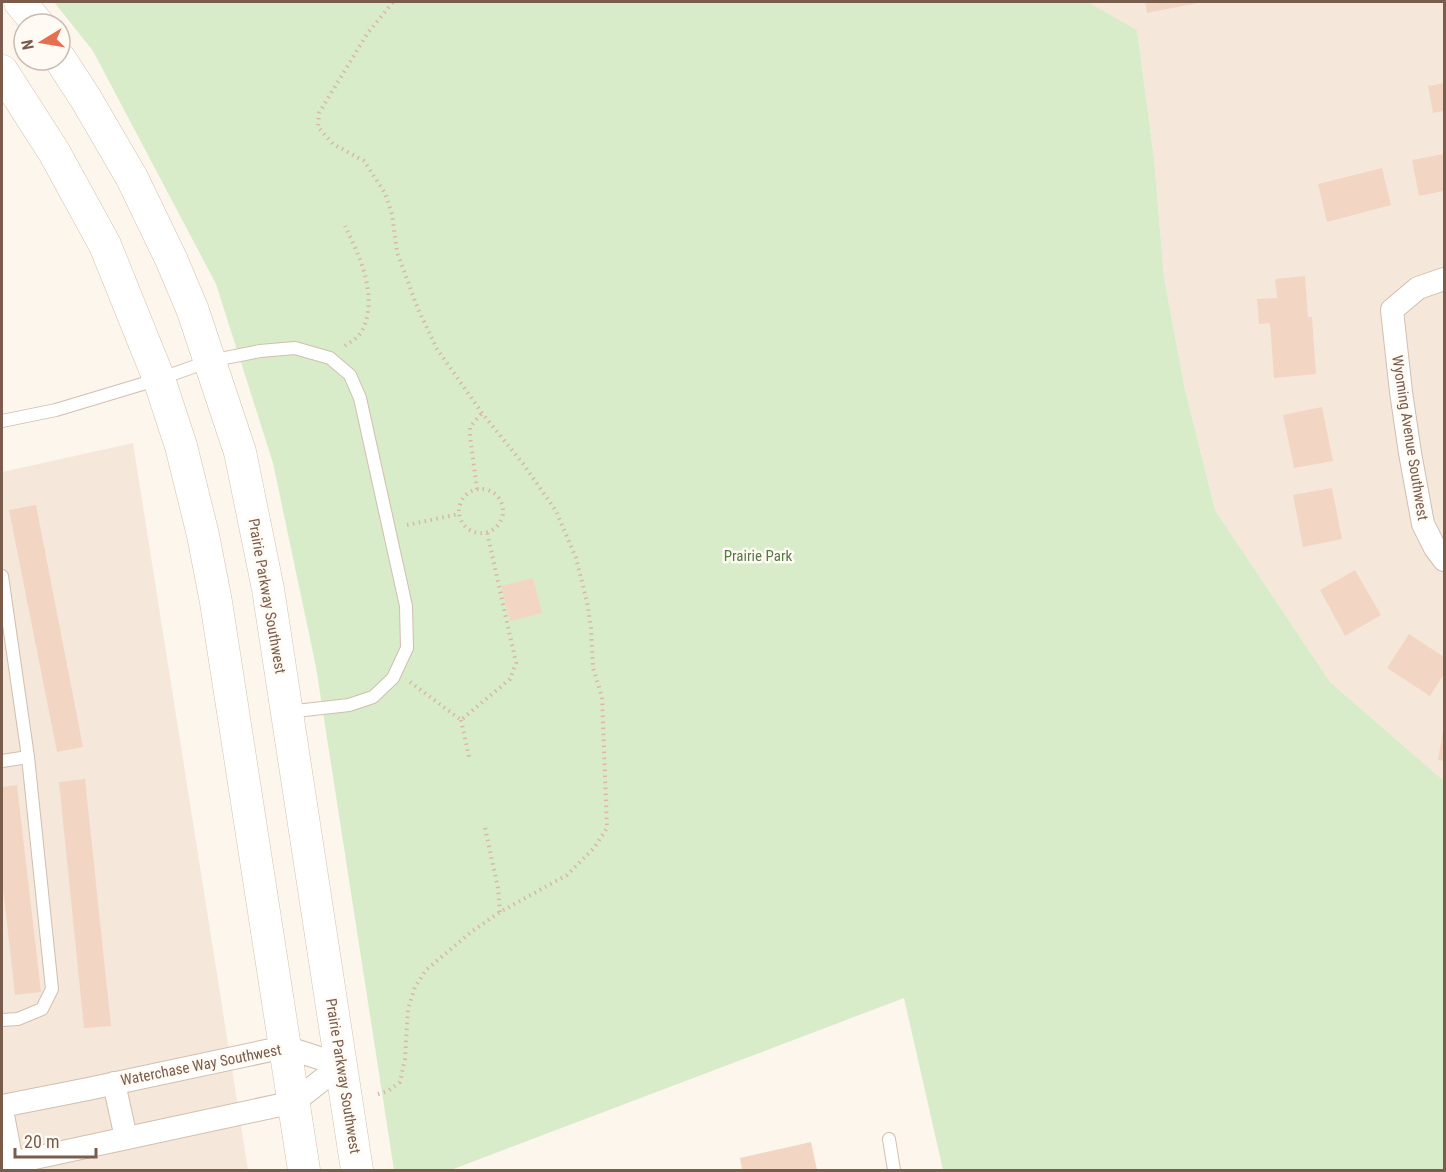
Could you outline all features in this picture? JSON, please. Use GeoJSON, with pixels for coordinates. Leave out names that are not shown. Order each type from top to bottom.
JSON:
{"type":"FeatureCollection","features":[{"type":"Feature","properties":{"kind":"street"},"geometry":{"type":"LineString","coordinates":[[2,71],[54,152],[105,245],[159,379],[181,446],[214,590],[304,1170]]}},
{"type":"Feature","properties":{"kind":"street","name":"Prairie Parkway Southwest"},"geometry":{"type":"LineString","coordinates":[[68,72],[132,178],[172,261],[193,311],[240,452],[268,589],[357,1170]]}},
{"type":"Feature","properties":{"kind":"street","name":"Wyoming Avenue Southwest"},"geometry":{"type":"LineString","coordinates":[[1444,279],[1418,288],[1392,310],[1401,392],[1423,524],[1444,561]]}},
{"type":"Feature","properties":{"kind":"street","name":"Waterchase Way Southwest"},"geometry":{"type":"LineString","coordinates":[[2,1106],[285,1047],[341,1065]]}},
{"type":"Feature","properties":{"kind":"street"},"geometry":{"type":"LineString","coordinates":[[2,1110],[9,1166],[294,1102],[341,1065]]}},
{"type":"Feature","properties":{"kind":"street","name":"Waterchase Way Southwest"},"geometry":{"type":"LineString","coordinates":[[114,1083],[126,1138]]}},
{"type":"Feature","properties":{"kind":"lane"},"geometry":{"type":"LineString","coordinates":[[2,422],[56,410],[210,361],[260,351],[295,348],[330,358],[350,375],[360,398],[406,606],[407,648],[393,678],[373,697],[349,705],[287,712]]}},
{"type":"Feature","properties":{"kind":"lane"},"geometry":{"type":"LineString","coordinates":[[2,576],[28,757],[52,989],[42,1009],[18,1019],[2,1020]]}},
{"type":"Feature","properties":{"kind":"lane"},"geometry":{"type":"LineString","coordinates":[[2,761],[28,757]]}},
{"type":"Feature","properties":{"kind":"lane"},"geometry":{"type":"LineString","coordinates":[[889,1139],[894,1170]]}},
{"type":"Feature","properties":{"kind":"path"},"geometry":{"type":"LineString","coordinates":[[378,1094],[388,1091],[400,1082],[405,1059],[408,1009],[415,987],[426,970],[471,932],[500,912],[567,874],[594,848],[607,828],[602,697],[594,668],[587,602],[576,558],[556,511],[437,349],[418,309],[397,252],[392,214],[385,194],[364,160],[333,144],[318,127],[319,113],[367,34],[393,2]]}},
{"type":"Feature","properties":{"kind":"path"},"geometry":{"type":"LineString","coordinates":[[330,358],[362,333],[370,306],[359,253],[345,226]]}},
{"type":"Feature","properties":{"kind":"path"},"geometry":{"type":"LineString","coordinates":[[477,489],[470,427],[483,413]]}},
{"type":"Feature","properties":{"kind":"path"},"geometry":{"type":"LineString","coordinates":[[477,489],[490,490],[500,500],[503,507],[501,521],[491,531],[484,533],[469,530],[459,514],[463,498],[468,492],[477,489]]}},
{"type":"Feature","properties":{"kind":"path"},"geometry":{"type":"LineString","coordinates":[[389,529],[459,514]]}},
{"type":"Feature","properties":{"kind":"path"},"geometry":{"type":"LineString","coordinates":[[461,720],[510,679],[516,663],[487,532]]}},
{"type":"Feature","properties":{"kind":"path"},"geometry":{"type":"LineString","coordinates":[[395,673],[461,720],[470,757]]}},
{"type":"Feature","properties":{"kind":"path"},"geometry":{"type":"LineString","coordinates":[[486,828],[498,888],[500,912]]}},
{"type":"Feature","properties":{"kind":"shaded area"},"geometry":{"type":"Polygon","coordinates":[[[1088,2],[1444,2],[1444,781],[1330,682],[1215,510],[1184,385],[1164,277],[1154,158],[1137,30],[1088,2]]]}},
{"type":"Feature","properties":{"kind":"shaded area"},"geometry":{"type":"Polygon","coordinates":[[[133,443],[248,1170],[2,1170],[2,472],[133,443]]]}},
{"type":"Feature","properties":{"kind":"green space","name":"Prairie Park"},"geometry":{"type":"Polygon","coordinates":[[[54,2],[1088,2],[1137,30],[1154,158],[1164,277],[1184,385],[1215,510],[1330,682],[1444,781],[1444,1170],[943,1170],[904,998],[451,1170],[394,1170],[316,667],[273,463],[216,284],[93,51],[72,25],[72,12],[62,12],[54,2]]]}},
{"type":"Feature","properties":{"kind":"building"},"geometry":{"type":"Polygon","coordinates":[[[1145,2],[1198,2],[1198,3],[1147,13],[1145,2]]]}},
{"type":"Feature","properties":{"kind":"building"},"geometry":{"type":"Polygon","coordinates":[[[1444,83],[1444,111],[1433,113],[1428,86],[1444,83]]]}},
{"type":"Feature","properties":{"kind":"building"},"geometry":{"type":"Polygon","coordinates":[[[1444,154],[1444,191],[1419,196],[1412,160],[1444,154]]]}},
{"type":"Feature","properties":{"kind":"building"},"geometry":{"type":"Polygon","coordinates":[[[1382,168],[1391,205],[1327,222],[1318,184],[1382,168]]]}},
{"type":"Feature","properties":{"kind":"building"},"geometry":{"type":"Polygon","coordinates":[[[1305,276],[1308,317],[1312,317],[1316,374],[1274,378],[1270,323],[1259,324],[1257,299],[1277,298],[1275,279],[1305,276]]]}},
{"type":"Feature","properties":{"kind":"building"},"geometry":{"type":"Polygon","coordinates":[[[1322,407],[1333,461],[1294,468],[1283,415],[1322,407]]]}},
{"type":"Feature","properties":{"kind":"building"},"geometry":{"type":"Polygon","coordinates":[[[1332,488],[1342,539],[1303,547],[1293,495],[1332,488]]]}},
{"type":"Feature","properties":{"kind":"building"},"geometry":{"type":"Polygon","coordinates":[[[36,505],[83,747],[57,752],[9,510],[36,505]]]}},
{"type":"Feature","properties":{"kind":"building"},"geometry":{"type":"Polygon","coordinates":[[[1355,570],[1381,615],[1345,636],[1320,590],[1355,570]]]}},
{"type":"Feature","properties":{"kind":"building"},"geometry":{"type":"Polygon","coordinates":[[[533,578],[542,613],[510,621],[501,586],[533,578]]]}},
{"type":"Feature","properties":{"kind":"building"},"geometry":{"type":"Polygon","coordinates":[[[1409,634],[1444,657],[1444,674],[1430,696],[1387,668],[1409,634]]]}},
{"type":"Feature","properties":{"kind":"building"},"geometry":{"type":"Polygon","coordinates":[[[1444,731],[1444,761],[1438,760],[1444,731]]]}},
{"type":"Feature","properties":{"kind":"building"},"geometry":{"type":"Polygon","coordinates":[[[85,779],[111,1026],[84,1028],[59,782],[85,779]]]}},
{"type":"Feature","properties":{"kind":"building"},"geometry":{"type":"Polygon","coordinates":[[[17,785],[41,992],[15,995],[2,879],[2,787],[17,785]]]}},
{"type":"Feature","properties":{"kind":"building"},"geometry":{"type":"Polygon","coordinates":[[[811,1142],[817,1170],[742,1170],[740,1158],[811,1142]]]}}]}
